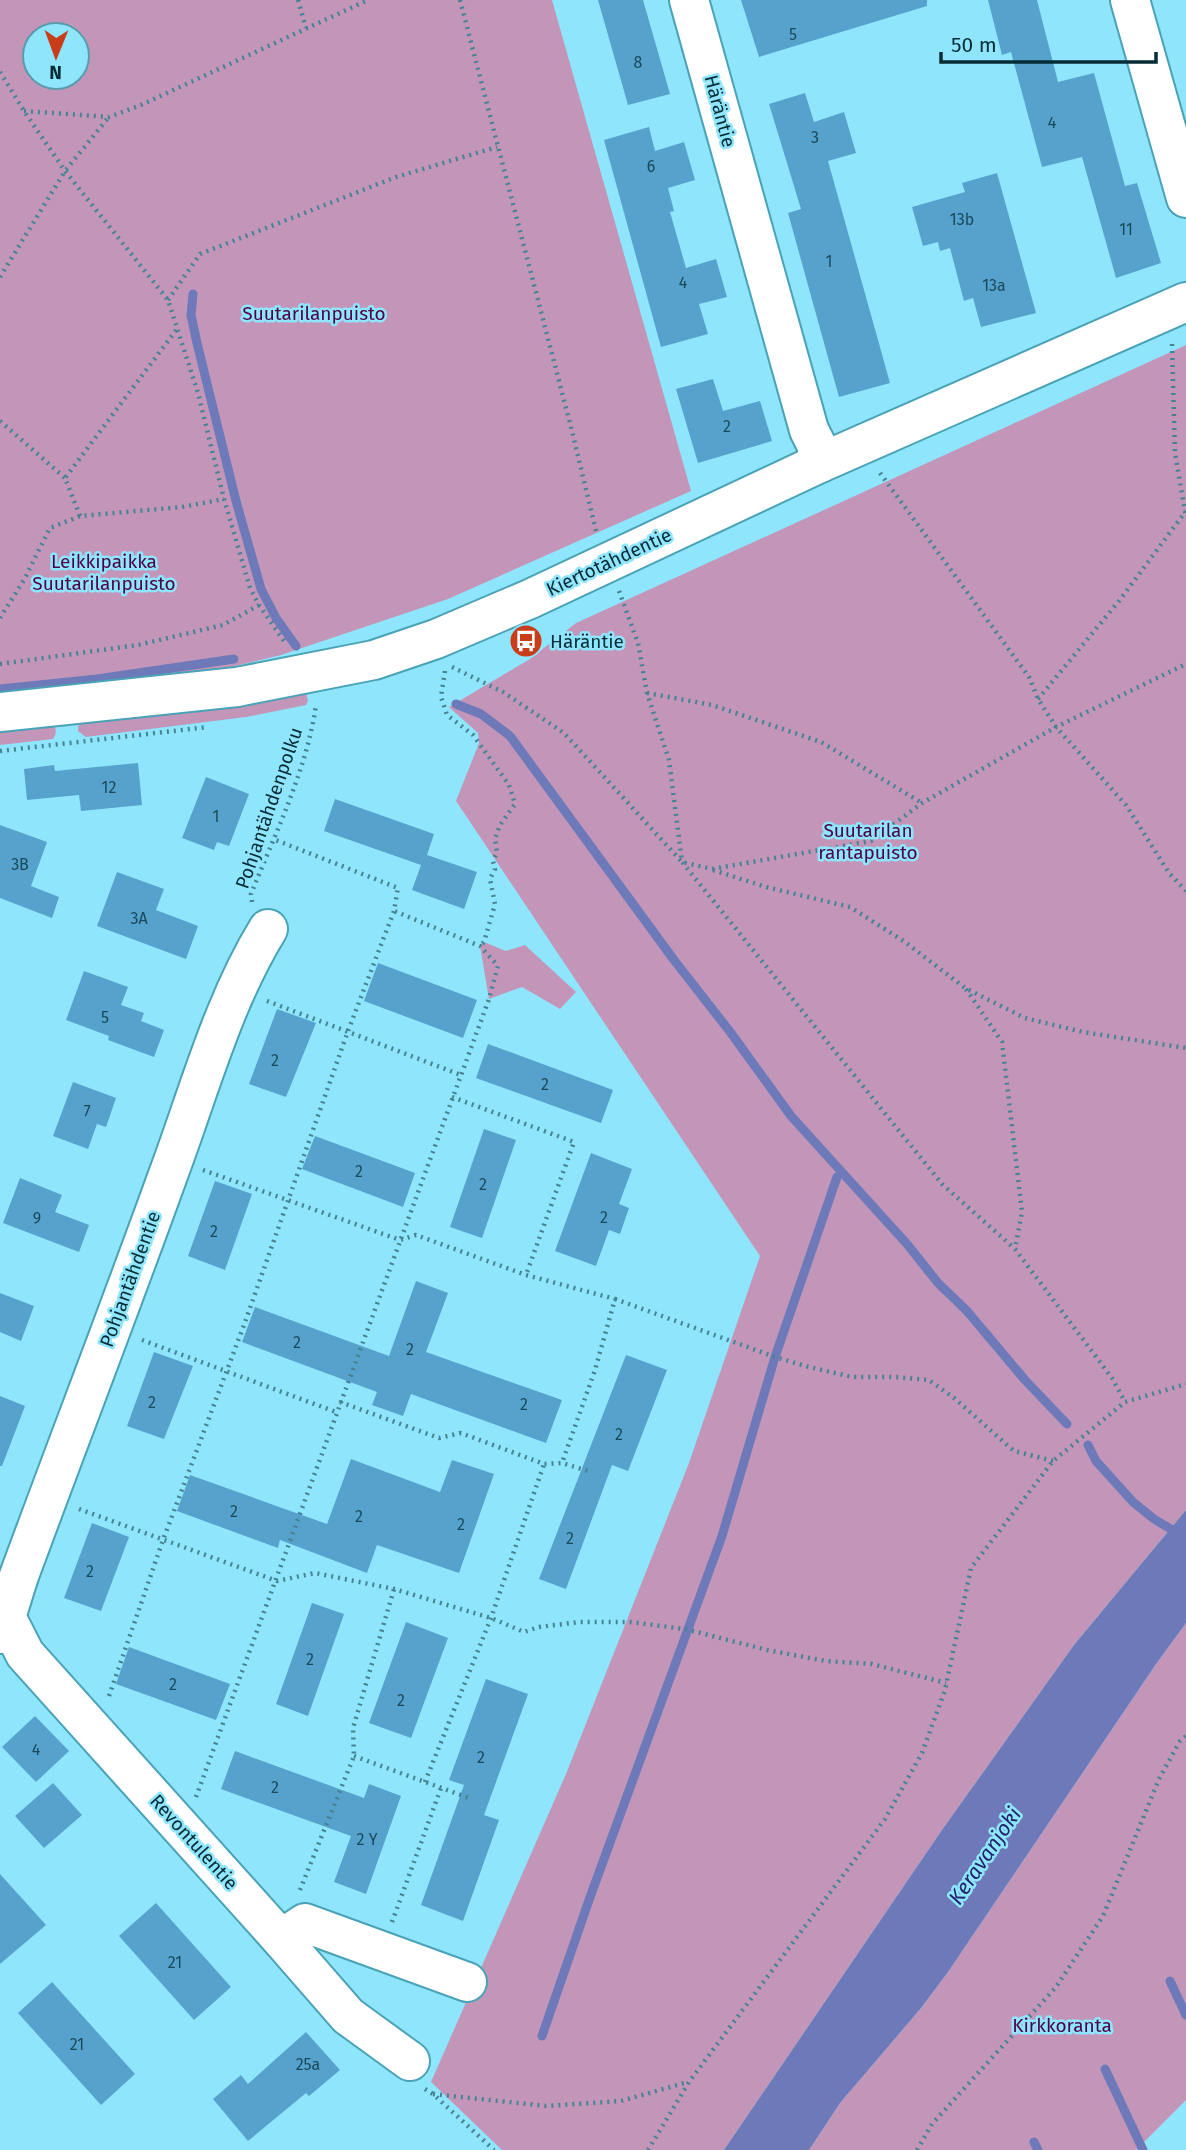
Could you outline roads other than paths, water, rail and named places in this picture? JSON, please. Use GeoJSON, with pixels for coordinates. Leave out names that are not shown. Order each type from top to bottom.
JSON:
{"type":"FeatureCollection","features":[{"type":"Feature","properties":{"kind":"street","name":"Häräntie"},"geometry":{"type":"LineString","coordinates":[[689,0],[820,463]]}},
{"type":"Feature","properties":{"kind":"street"},"geometry":{"type":"LineString","coordinates":[[1130,0],[1186,198]]}},
{"type":"Feature","properties":{"kind":"street","name":"Kiertotähdentie"},"geometry":{"type":"LineString","coordinates":[[0,712],[237,687],[374,660],[436,639],[568,582],[820,463],[1186,302]]}},
{"type":"Feature","properties":{"kind":"street","name":"Pohjantähdentie"},"geometry":{"type":"LineString","coordinates":[[2,1618],[236,990],[261,940]]}},
{"type":"Feature","properties":{"kind":"street","name":"Revontulentie"},"geometry":{"type":"LineString","coordinates":[[2,1618],[24,1654],[348,2016],[410,2061]]}},
{"type":"Feature","properties":{"kind":"street"},"geometry":{"type":"LineString","coordinates":[[281,1939],[305,1923],[467,1982]]}},
{"type":"Feature","properties":{"kind":"water","name":"Keravanjoki"},"geometry":{"type":"Polygon","coordinates":[[[1186,1510],[1186,1623],[948,1972],[840,2103],[809,2150],[724,2150],[942,1830],[1074,1645],[1186,1510]]]}},
{"type":"Feature","properties":{"kind":"waterway"},"geometry":{"type":"LineString","coordinates":[[193,294],[191,315],[197,343],[261,589],[276,618],[296,646]]}},
{"type":"Feature","properties":{"kind":"waterway"},"geometry":{"type":"LineString","coordinates":[[0,689],[97,679],[234,659]]}},
{"type":"Feature","properties":{"kind":"waterway"},"geometry":{"type":"LineString","coordinates":[[456,704],[481,714],[510,736],[791,1116],[1067,1424]]}},
{"type":"Feature","properties":{"kind":"waterway"},"geometry":{"type":"LineString","coordinates":[[542,2036],[722,1536],[775,1357],[837,1177]]}},
{"type":"Feature","properties":{"kind":"waterway"},"geometry":{"type":"LineString","coordinates":[[1088,1445],[1096,1461],[1133,1502],[1154,1519],[1186,1538]]}},
{"type":"Feature","properties":{"kind":"waterway"},"geometry":{"type":"LineString","coordinates":[[1170,1981],[1186,2015]]}},
{"type":"Feature","properties":{"kind":"waterway"},"geometry":{"type":"LineString","coordinates":[[1105,2069],[1143,2150]]}},
{"type":"Feature","properties":{"kind":"waterway"},"geometry":{"type":"LineString","coordinates":[[1034,2142],[1038,2150]]}},
{"type":"Feature","properties":{"kind":"place","name":"Häräntie"},"geometry":{"type":"Point","coordinates":[526,641]}},
{"type":"Feature","properties":{"kind":"park label","name":"Suutarilanpuisto"},"geometry":{"type":"Point","coordinates":[314,313]}},
{"type":"Feature","properties":{"kind":"park label","name":"Leikkipaikka Suutarilanpuisto"},"geometry":{"type":"Point","coordinates":[104,572]}},
{"type":"Feature","properties":{"kind":"park label","name":"Suutarilan rantapuisto"},"geometry":{"type":"Point","coordinates":[868,841]}},
{"type":"Feature","properties":{"kind":"park label","name":"Kirkkoranta"},"geometry":{"type":"Point","coordinates":[1062,2025]}}]}
